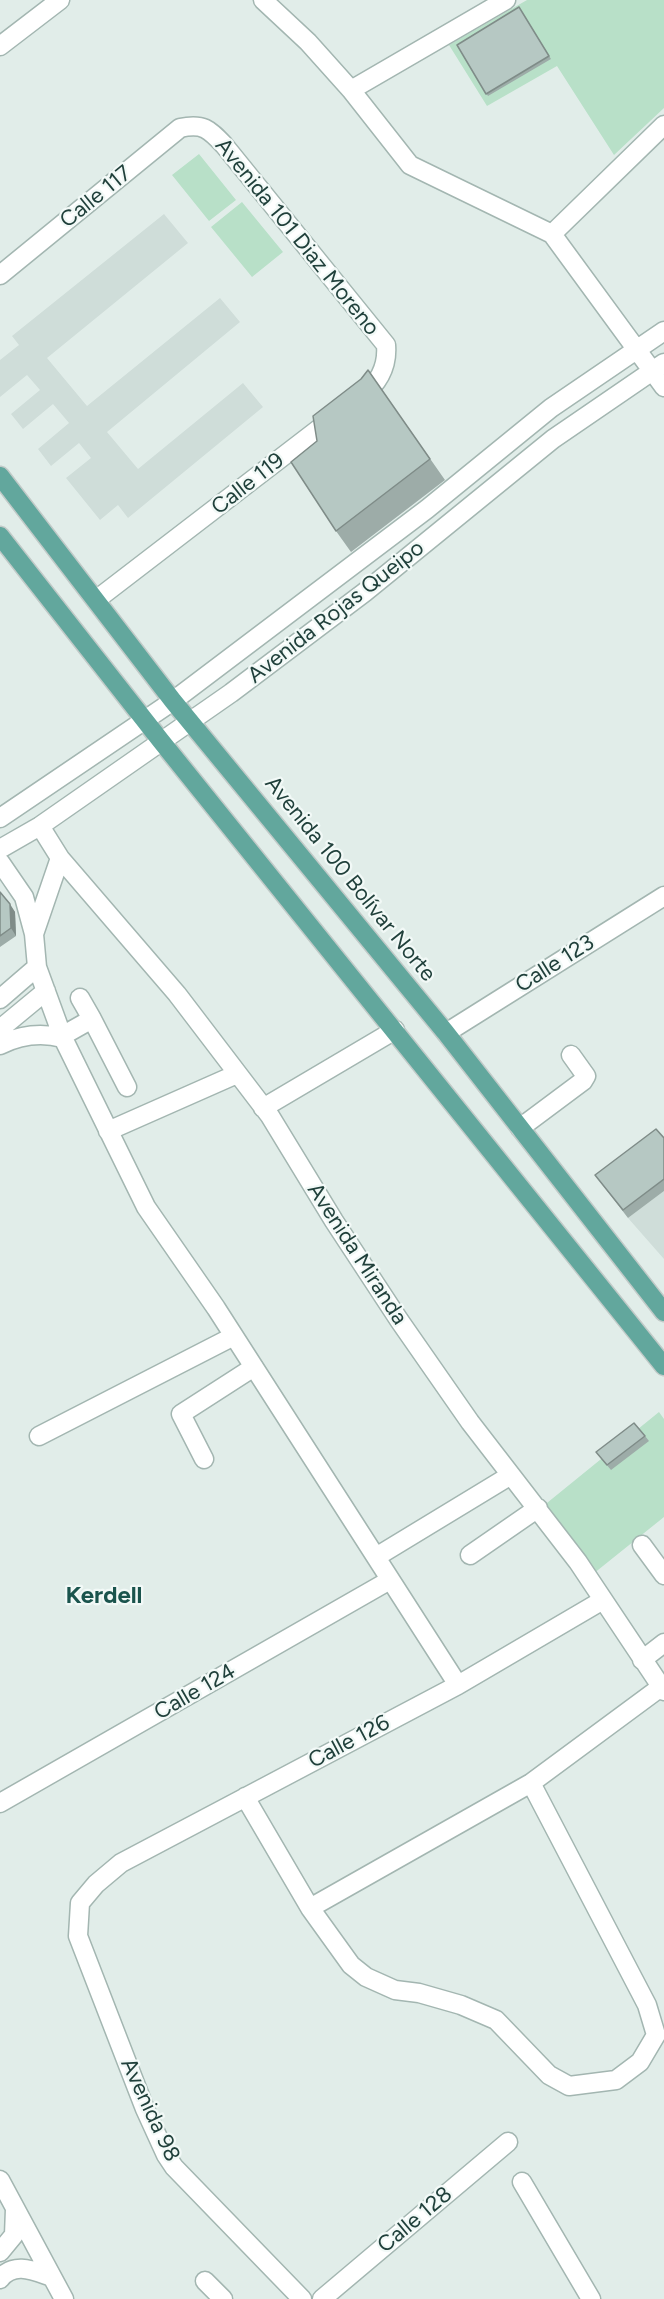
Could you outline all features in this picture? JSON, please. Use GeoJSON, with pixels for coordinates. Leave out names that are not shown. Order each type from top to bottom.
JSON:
{"type":"FeatureCollection","features":[{"type":"Feature","properties":{"kind":"main road","name":"Avenida 100 Bolívar Norte"},"geometry":{"type":"LineString","coordinates":[[0,476],[173,701],[446,1033],[664,1312]]}},
{"type":"Feature","properties":{"kind":"main road"},"geometry":{"type":"LineString","coordinates":[[0,536],[144,720],[664,1366]]}},
{"type":"Feature","properties":{"kind":"street"},"geometry":{"type":"LineString","coordinates":[[0,46],[60,0]]}},
{"type":"Feature","properties":{"kind":"street"},"geometry":{"type":"LineString","coordinates":[[263,0],[308,42],[351,90],[410,165],[552,234],[635,349],[658,367],[664,387]]}},
{"type":"Feature","properties":{"kind":"street"},"geometry":{"type":"LineString","coordinates":[[351,90],[506,0]]}},
{"type":"Feature","properties":{"kind":"street","name":"Calle 117"},"geometry":{"type":"LineString","coordinates":[[0,275],[180,128],[195,125]]}},
{"type":"Feature","properties":{"kind":"street","name":"Avenida 101 Diaz Moreno"},"geometry":{"type":"LineString","coordinates":[[195,125],[210,131],[224,146],[386,345],[387,359]]}},
{"type":"Feature","properties":{"kind":"street"},"geometry":{"type":"LineString","coordinates":[[552,234],[664,125]]}},
{"type":"Feature","properties":{"kind":"street","name":"Avenida Rojas Queipo"},"geometry":{"type":"LineString","coordinates":[[4,810],[173,701],[428,509],[550,408],[635,349],[664,332]]}},
{"type":"Feature","properties":{"kind":"street","name":"Calle 119"},"geometry":{"type":"LineString","coordinates":[[96,600],[369,391],[384,372],[387,359]]}},
{"type":"Feature","properties":{"kind":"street","name":"Avenida Rojas Queipo"},"geometry":{"type":"LineString","coordinates":[[0,849],[40,826],[190,722],[365,592],[553,439],[658,367]]}},
{"type":"Feature","properties":{"kind":"street","name":"Avenida Miranda"},"geometry":{"type":"LineString","coordinates":[[40,826],[60,858],[177,994],[263,1108],[399,1320],[470,1422],[538,1508],[663,1689]]}},
{"type":"Feature","properties":{"kind":"street"},"geometry":{"type":"LineString","coordinates":[[34,934],[60,858]]}},
{"type":"Feature","properties":{"kind":"street"},"geometry":{"type":"LineString","coordinates":[[0,862],[24,897],[34,934],[38,967],[62,1037],[146,1207],[234,1336],[458,1685]]}},
{"type":"Feature","properties":{"kind":"street","name":"Calle 123"},"geometry":{"type":"LineString","coordinates":[[446,1033],[664,896]]}},
{"type":"Feature","properties":{"kind":"street"},"geometry":{"type":"LineString","coordinates":[[0,999],[38,967]]}},
{"type":"Feature","properties":{"kind":"street"},"geometry":{"type":"LineString","coordinates":[[0,1029],[46,991]]}},
{"type":"Feature","properties":{"kind":"street"},"geometry":{"type":"LineString","coordinates":[[80,998],[127,1087]]}},
{"type":"Feature","properties":{"kind":"street"},"geometry":{"type":"LineString","coordinates":[[0,1045],[15,1038],[46,1034],[62,1037],[92,1019]]}},
{"type":"Feature","properties":{"kind":"street"},"geometry":{"type":"LineString","coordinates":[[263,1108],[395,1030]]}},
{"type":"Feature","properties":{"kind":"street"},"geometry":{"type":"LineString","coordinates":[[520,1128],[583,1081],[586,1076],[571,1055]]}},
{"type":"Feature","properties":{"kind":"street"},"geometry":{"type":"LineString","coordinates":[[108,1131],[237,1074]]}},
{"type":"Feature","properties":{"kind":"street"},"geometry":{"type":"LineString","coordinates":[[39,1436],[234,1336]]}},
{"type":"Feature","properties":{"kind":"street"},"geometry":{"type":"LineString","coordinates":[[204,1459],[181,1414],[254,1367]]}},
{"type":"Feature","properties":{"kind":"street"},"geometry":{"type":"LineString","coordinates":[[376,1557],[511,1475]]}},
{"type":"Feature","properties":{"kind":"street"},"geometry":{"type":"LineString","coordinates":[[470,1555],[538,1508]]}},
{"type":"Feature","properties":{"kind":"street"},"geometry":{"type":"LineString","coordinates":[[642,1545],[664,1575]]}},
{"type":"Feature","properties":{"kind":"street","name":"Calle 124"},"geometry":{"type":"LineString","coordinates":[[0,1803],[390,1580]]}},
{"type":"Feature","properties":{"kind":"street","name":"Calle 126"},"geometry":{"type":"LineString","coordinates":[[96,1884],[121,1863],[458,1685],[603,1600]]}},
{"type":"Feature","properties":{"kind":"street"},"geometry":{"type":"LineString","coordinates":[[642,1660],[664,1643]]}},
{"type":"Feature","properties":{"kind":"street"},"geometry":{"type":"LineString","coordinates":[[310,1908],[531,1783],[663,1689]]}},
{"type":"Feature","properties":{"kind":"street"},"geometry":{"type":"LineString","coordinates":[[245,1797],[310,1908],[351,1965],[366,1977],[395,1990],[419,1993],[461,2005],[496,2020],[549,2075],[569,2086],[616,2080],[640,2062],[656,2035],[647,2005],[531,1783]]}},
{"type":"Feature","properties":{"kind":"street","name":"Avenida 98"},"geometry":{"type":"LineString","coordinates":[[96,1884],[80,1903],[78,1936],[145,2109],[166,2155],[302,2299]]}},
{"type":"Feature","properties":{"kind":"street","name":"Calle 128"},"geometry":{"type":"LineString","coordinates":[[322,2299],[508,2142]]}},
{"type":"Feature","properties":{"kind":"street"},"geometry":{"type":"LineString","coordinates":[[0,2180],[64,2299]]}},
{"type":"Feature","properties":{"kind":"street"},"geometry":{"type":"LineString","coordinates":[[522,2182],[591,2299]]}},
{"type":"Feature","properties":{"kind":"street"},"geometry":{"type":"LineString","coordinates":[[0,2252],[14,2235],[15,2205]]}},
{"type":"Feature","properties":{"kind":"street"},"geometry":{"type":"LineString","coordinates":[[0,2279],[5,2273],[23,2267],[50,2276]]}},
{"type":"Feature","properties":{"kind":"street"},"geometry":{"type":"LineString","coordinates":[[205,2281],[223,2299]]}},
{"type":"Feature","properties":{"kind":"shaded area"},"geometry":{"type":"Polygon","coordinates":[[[164,214],[188,243],[47,358],[87,406],[220,298],[240,322],[107,432],[138,469],[243,383],[263,407],[128,518],[118,505],[100,520],[66,478],[91,458],[79,443],[51,466],[38,449],[69,423],[53,404],[23,429],[11,414],[40,390],[27,375],[0,397],[0,360],[19,345],[12,336],[164,214]]]}},
{"type":"Feature","properties":{"kind":"shaded area"},"geometry":{"type":"Polygon","coordinates":[[[664,1191],[664,1259],[628,1218],[664,1191]]]}},
{"type":"Feature","properties":{"kind":"green space"},"geometry":{"type":"Polygon","coordinates":[[[527,0],[664,0],[664,108],[614,155],[557,66],[487,106],[449,45],[527,0]]]}},
{"type":"Feature","properties":{"kind":"green space"},"geometry":{"type":"Polygon","coordinates":[[[199,154],[236,200],[209,221],[172,175],[199,154]]]}},
{"type":"Feature","properties":{"kind":"green space"},"geometry":{"type":"Polygon","coordinates":[[[242,202],[283,252],[252,277],[211,227],[242,202]]]}},
{"type":"Feature","properties":{"kind":"green space"},"geometry":{"type":"Polygon","coordinates":[[[659,1412],[664,1419],[664,1517],[593,1574],[542,1507],[659,1412]]]}},
{"type":"Feature","properties":{"kind":"building"},"geometry":{"type":"Polygon","coordinates":[[[519,7],[549,56],[486,94],[457,45],[519,7]]]}},
{"type":"Feature","properties":{"kind":"building"},"geometry":{"type":"Polygon","coordinates":[[[368,370],[430,459],[336,531],[291,462],[317,441],[313,416],[361,379],[368,370]]]}},
{"type":"Feature","properties":{"kind":"building"},"geometry":{"type":"Polygon","coordinates":[[[0,892],[10,904],[11,928],[0,936],[0,892]]]}},
{"type":"Feature","properties":{"kind":"building"},"geometry":{"type":"Polygon","coordinates":[[[656,1129],[664,1138],[664,1179],[623,1210],[595,1175],[656,1129]]]}},
{"type":"Feature","properties":{"kind":"building"},"geometry":{"type":"Polygon","coordinates":[[[634,1423],[645,1436],[607,1465],[596,1452],[634,1423]]]}},
{"type":"Feature","properties":{"kind":"district","name":"Kerdell"},"geometry":{"type":"Point","coordinates":[104,1596]}}]}
